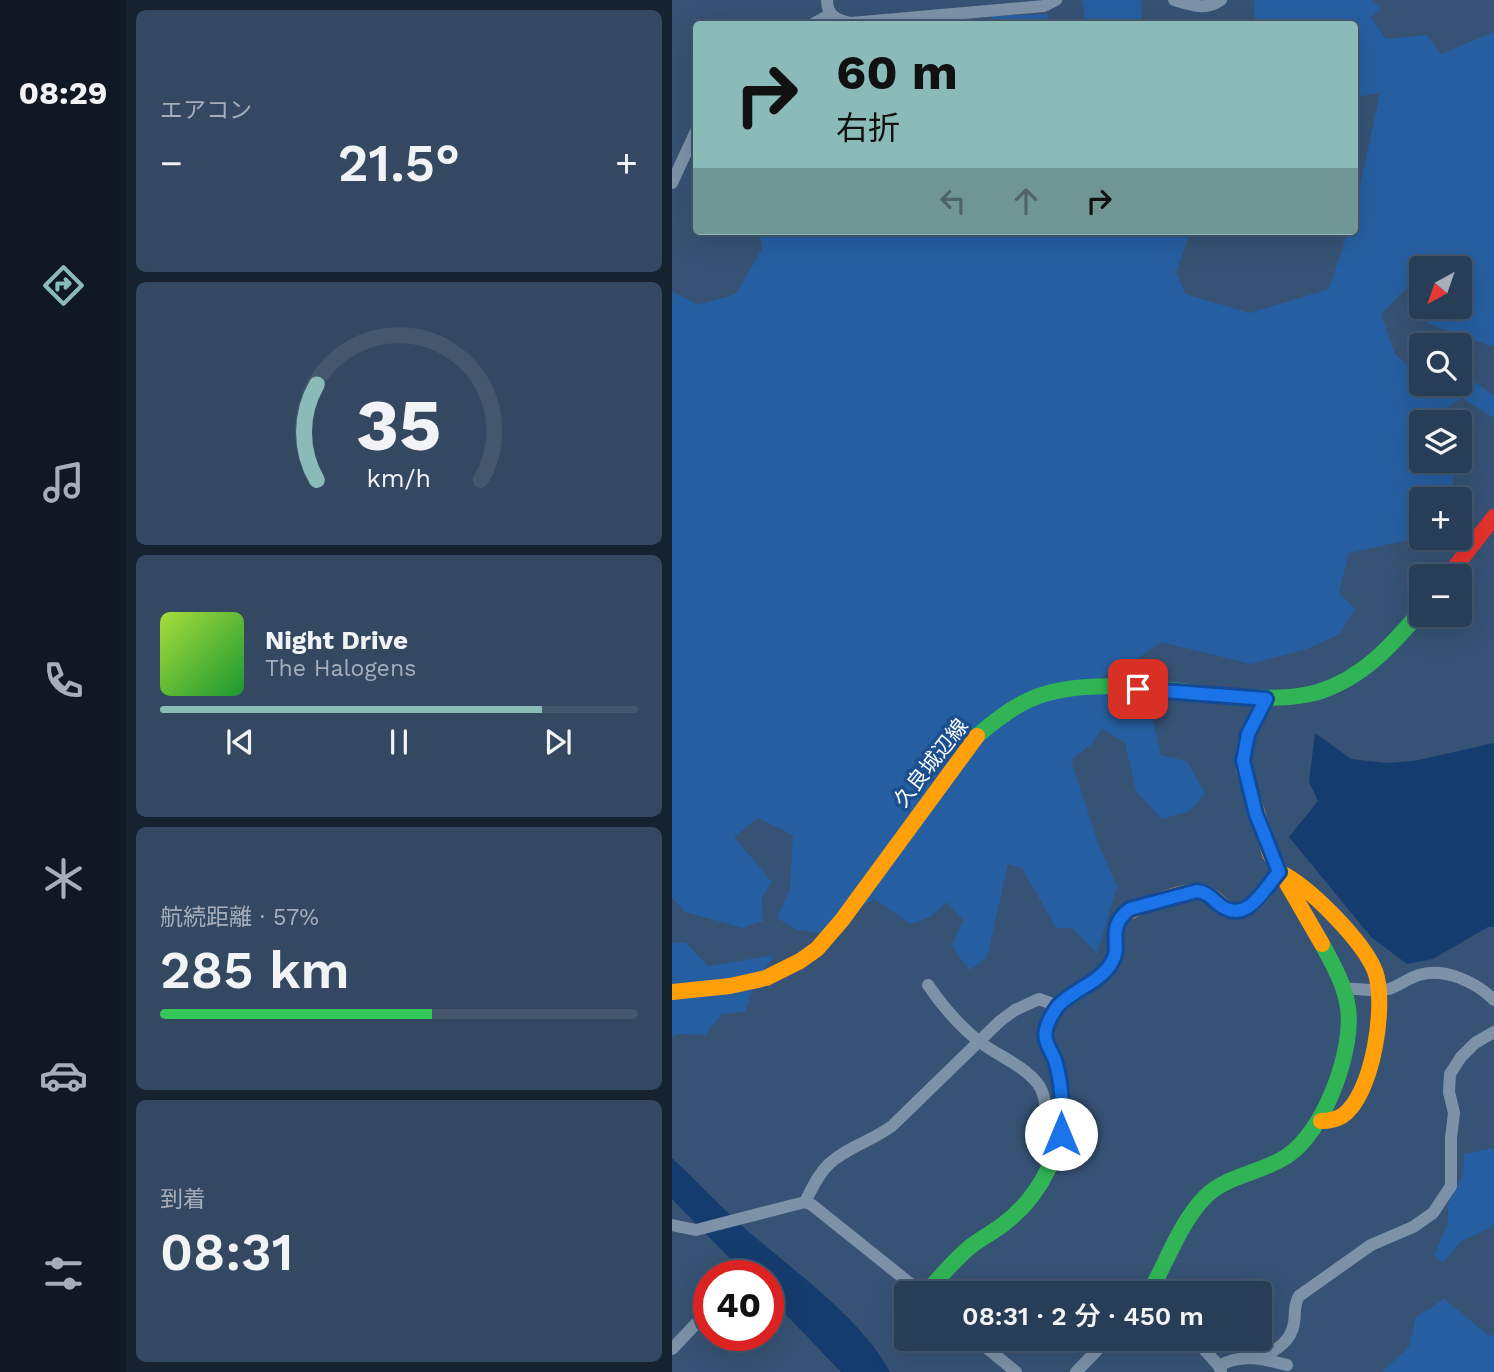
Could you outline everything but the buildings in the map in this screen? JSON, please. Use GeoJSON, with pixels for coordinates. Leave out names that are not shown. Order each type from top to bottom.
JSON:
{"type":"FeatureCollection","features":[{"type":"Feature","properties":{"kind":"street"},"geometry":{"type":"LineString","coordinates":[[827,0],[831,14],[841,21]]}},
{"type":"Feature","properties":{"kind":"street"},"geometry":{"type":"LineString","coordinates":[[874,21],[1044,6],[1056,0]]}},
{"type":"Feature","properties":{"kind":"street"},"geometry":{"type":"LineString","coordinates":[[1174,0],[1198,7],[1222,0]]}},
{"type":"Feature","properties":{"kind":"street"},"geometry":{"type":"LineString","coordinates":[[818,21],[831,14]]}},
{"type":"Feature","properties":{"kind":"street"},"geometry":{"type":"LineString","coordinates":[[672,183],[693,138]]}},
{"type":"Feature","properties":{"kind":"street"},"geometry":{"type":"LineString","coordinates":[[1457,564],[1494,517]]}},
{"type":"Feature","properties":{"kind":"street","name":"久良城辺線"},"geometry":{"type":"LineString","coordinates":[[672,992],[731,988],[763,980],[789,968],[818,948],[842,920],[971,741],[999,717],[1030,699],[1087,685],[1266,699],[1318,692],[1355,675],[1384,654],[1409,625]]}},
{"type":"Feature","properties":{"kind":"street"},"geometry":{"type":"LineString","coordinates":[[1155,1281],[1190,1216],[1202,1200],[1214,1189],[1273,1165],[1292,1154],[1310,1138],[1321,1121],[1347,1036],[1350,1011],[1345,989],[1328,954],[1279,872],[1256,814],[1243,761],[1248,734],[1266,699]]}},
{"type":"Feature","properties":{"kind":"street"},"geometry":{"type":"LineString","coordinates":[[1279,872],[1306,887],[1369,958],[1380,990],[1378,1028],[1367,1077],[1347,1113],[1333,1121],[1321,1121]]}},
{"type":"Feature","properties":{"kind":"street"},"geometry":{"type":"LineString","coordinates":[[936,1281],[977,1241],[1004,1224],[1042,1179],[1058,1143],[1062,1112],[1057,1069],[1046,1042],[1045,1030],[1058,1006],[1103,974],[1114,960],[1116,924],[1130,909],[1197,891],[1208,893],[1222,906],[1234,911],[1248,908],[1261,898],[1279,872]]}},
{"type":"Feature","properties":{"kind":"street"},"geometry":{"type":"LineString","coordinates":[[1345,989],[1380,990],[1391,988],[1415,976],[1440,973],[1472,983],[1494,1000]]}},
{"type":"Feature","properties":{"kind":"street"},"geometry":{"type":"LineString","coordinates":[[928,985],[950,1013],[979,1041],[1038,1084],[1045,1099],[1050,1136],[1058,1143]]}},
{"type":"Feature","properties":{"kind":"street"},"geometry":{"type":"LineString","coordinates":[[805,1202],[829,1163],[892,1126],[979,1041],[1015,1010],[1039,999],[1058,1006]]}},
{"type":"Feature","properties":{"kind":"street"},"geometry":{"type":"LineString","coordinates":[[1261,1358],[1276,1350],[1289,1338],[1294,1323],[1294,1305],[1299,1296],[1371,1245],[1413,1227],[1433,1213],[1451,1186],[1454,1112],[1449,1092],[1450,1074],[1461,1057],[1475,1043],[1494,1032]]}},
{"type":"Feature","properties":{"kind":"street"},"geometry":{"type":"LineString","coordinates":[[672,1225],[696,1230],[805,1202],[909,1281]]}},
{"type":"Feature","properties":{"kind":"street"},"geometry":{"type":"LineString","coordinates":[[672,1349],[693,1327]]}},
{"type":"Feature","properties":{"kind":"street"},"geometry":{"type":"LineString","coordinates":[[991,1351],[1016,1372]]}},
{"type":"Feature","properties":{"kind":"street"},"geometry":{"type":"LineString","coordinates":[[1076,1372],[1096,1351]]}},
{"type":"Feature","properties":{"kind":"street"},"geometry":{"type":"LineString","coordinates":[[1205,1351],[1220,1369],[1237,1359],[1261,1358],[1287,1365]]}},
{"type":"Feature","properties":{"kind":"shaded area"},"geometry":{"type":"Polygon","coordinates":[[[1083,0],[1141,0],[1142,21],[1085,21],[1083,0]]]}},
{"type":"Feature","properties":{"kind":"shaded area"},"geometry":{"type":"Polygon","coordinates":[[[1254,0],[1371,0],[1381,8],[1371,18],[1386,39],[1427,35],[1441,54],[1494,32],[1494,347],[1472,339],[1472,333],[1454,333],[1429,324],[1426,319],[1472,319],[1472,256],[1409,256],[1409,289],[1381,314],[1395,354],[1409,366],[1409,396],[1472,396],[1472,380],[1494,396],[1494,418],[1462,398],[1444,410],[1409,410],[1409,473],[1455,473],[1452,487],[1409,487],[1409,540],[1349,553],[1339,592],[1355,609],[1340,634],[1307,649],[1250,664],[1161,642],[1130,664],[1096,680],[1111,703],[1137,711],[1153,721],[1161,755],[1187,761],[1205,794],[1188,812],[1162,819],[1136,791],[1125,743],[1102,728],[1093,743],[1071,760],[1097,840],[1117,887],[1097,953],[1072,928],[1056,928],[1022,868],[1008,864],[987,958],[969,970],[952,946],[963,920],[947,902],[930,917],[911,924],[874,899],[855,911],[838,935],[798,930],[777,918],[790,889],[793,835],[758,818],[734,837],[772,882],[762,897],[763,921],[743,928],[685,912],[672,898],[672,291],[698,305],[736,294],[762,249],[760,235],[1190,235],[1176,272],[1185,294],[1250,313],[1329,289],[1347,235],[1358,235],[1358,195],[1380,93],[1358,97],[1358,21],[1255,21],[1254,0]]]}},
{"type":"Feature","properties":{"kind":"shaded area"},"geometry":{"type":"Polygon","coordinates":[[[1048,14],[1047,21],[990,21],[992,16],[1048,14]]]}},
{"type":"Feature","properties":{"kind":"shaded area"},"geometry":{"type":"Polygon","coordinates":[[[1315,733],[1351,759],[1387,763],[1414,761],[1494,743],[1494,927],[1488,927],[1433,959],[1407,964],[1371,937],[1289,837],[1318,801],[1309,782],[1315,733]]]}},
{"type":"Feature","properties":{"kind":"shaded area"},"geometry":{"type":"Polygon","coordinates":[[[685,942],[708,966],[774,955],[753,988],[745,1012],[722,1014],[705,1035],[679,1034],[672,1037],[672,943],[685,942]]]}},
{"type":"Feature","properties":{"kind":"shaded area"},"geometry":{"type":"Polygon","coordinates":[[[1494,1148],[1494,1226],[1460,1242],[1443,1263],[1434,1255],[1448,1224],[1448,1203],[1463,1175],[1464,1154],[1494,1148]]]}},
{"type":"Feature","properties":{"kind":"shaded area"},"geometry":{"type":"Polygon","coordinates":[[[672,1158],[739,1223],[782,1260],[731,1260],[672,1199],[672,1158]]]}},
{"type":"Feature","properties":{"kind":"shaded area"},"geometry":{"type":"Polygon","coordinates":[[[784,1261],[845,1315],[878,1352],[890,1372],[841,1372],[784,1313],[784,1261]]]}},
{"type":"Feature","properties":{"kind":"shaded area"},"geometry":{"type":"Polygon","coordinates":[[[1444,1299],[1489,1336],[1494,1335],[1494,1372],[1382,1372],[1409,1347],[1416,1317],[1444,1299]]]}},
{"type":"Feature","properties":{"kind":"traffic: fast"},"geometry":{"type":"LineString","coordinates":[[977,736],[1002,716],[1029,700],[1051,692],[1075,688],[1154,688],[1263,698],[1318,692],[1363,669],[1388,648],[1409,625]]}},
{"type":"Feature","properties":{"kind":"traffic: fast"},"geometry":{"type":"LineString","coordinates":[[936,1281],[964,1252],[1018,1211],[1030,1198],[1048,1169],[1059,1137],[1062,1102],[1057,1070],[1047,1040],[1047,1026],[1056,1009],[1108,969],[1114,957],[1116,943]]}},
{"type":"Feature","properties":{"kind":"traffic: fast"},"geometry":{"type":"LineString","coordinates":[[1155,1281],[1181,1230],[1206,1196],[1224,1183],[1287,1156],[1313,1129],[1324,1110],[1341,1067],[1349,1026],[1344,991],[1322,944]]}},
{"type":"Feature","properties":{"kind":"traffic: slow"},"geometry":{"type":"LineString","coordinates":[[1266,699],[1246,742],[1244,770],[1270,854],[1322,944]]}},
{"type":"Feature","properties":{"kind":"traffic: slow"},"geometry":{"type":"LineString","coordinates":[[672,992],[730,986],[766,978],[817,949],[842,920],[977,736]]}},
{"type":"Feature","properties":{"kind":"traffic: slow"},"geometry":{"type":"LineString","coordinates":[[1116,943],[1119,920],[1134,910],[1170,897],[1198,891],[1204,892],[1228,909],[1241,910],[1258,900],[1279,872],[1319,901],[1347,930],[1369,959],[1375,971],[1379,1004],[1375,1048],[1362,1089],[1353,1105],[1342,1116],[1321,1121]]}},
{"type":"Feature","properties":{"kind":"traffic: jam"},"geometry":{"type":"LineString","coordinates":[[1457,564],[1494,517]]}},
{"type":"Feature","properties":{"kind":"route"},"geometry":{"type":"LineString","coordinates":[[1061,1134],[1062,1112],[1057,1069],[1046,1042],[1045,1030],[1058,1006],[1103,974],[1114,960],[1116,924],[1123,914],[1130,909],[1197,891],[1208,893],[1222,906],[1234,911],[1248,908],[1261,898],[1279,872],[1256,814],[1243,761],[1248,734],[1266,699],[1138,689]]}}]}
